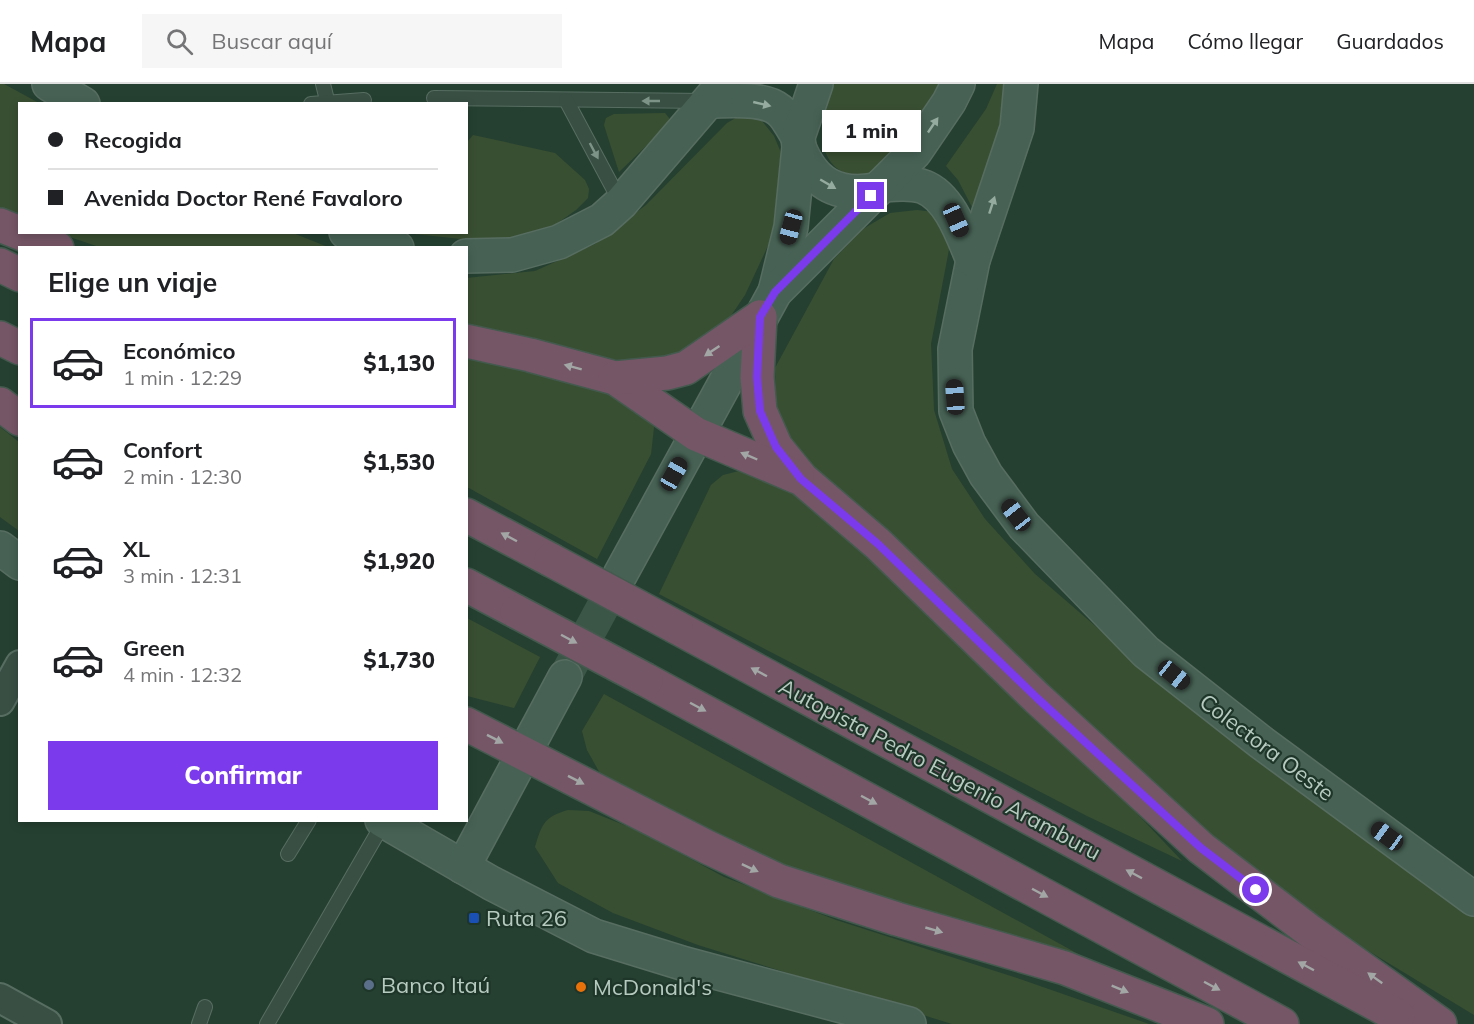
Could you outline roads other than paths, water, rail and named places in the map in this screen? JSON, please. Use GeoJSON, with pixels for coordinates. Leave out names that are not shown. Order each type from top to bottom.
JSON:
{"type":"FeatureCollection","features":[{"type":"Feature","properties":{"kind":"highway"},"geometry":{"type":"LineString","coordinates":[[0,225],[18,232]]}},
{"type":"Feature","properties":{"kind":"highway"},"geometry":{"type":"LineString","coordinates":[[22,234],[52,246]]}},
{"type":"Feature","properties":{"kind":"highway"},"geometry":{"type":"LineString","coordinates":[[0,265],[18,274]]}},
{"type":"Feature","properties":{"kind":"highway"},"geometry":{"type":"LineString","coordinates":[[615,378],[667,374],[686,368],[768,304]]}},
{"type":"Feature","properties":{"kind":"highway"},"geometry":{"type":"LineString","coordinates":[[768,304],[757,377],[760,411],[776,447],[801,479],[878,544],[1037,698],[1201,848],[1311,932],[1440,1024]]}},
{"type":"Feature","properties":{"kind":"highway"},"geometry":{"type":"LineString","coordinates":[[0,338],[18,347]]}},
{"type":"Feature","properties":{"kind":"highway"},"geometry":{"type":"LineString","coordinates":[[468,341],[530,355],[615,378],[696,434],[801,479]]}},
{"type":"Feature","properties":{"kind":"highway"},"geometry":{"type":"LineString","coordinates":[[0,404],[18,418]]}},
{"type":"Feature","properties":{"kind":"highway","name":"Autopista Pedro Eugenio Aramburu"},"geometry":{"type":"LineString","coordinates":[[468,516],[1413,1024]]}},
{"type":"Feature","properties":{"kind":"highway"},"geometry":{"type":"LineString","coordinates":[[468,586],[1282,1024]]}},
{"type":"Feature","properties":{"kind":"highway"},"geometry":{"type":"LineString","coordinates":[[468,725],[778,881],[897,919],[1065,968],[1207,1024]]}},
{"type":"Feature","properties":{"kind":"street"},"geometry":{"type":"LineString","coordinates":[[49,84],[80,102]]}},
{"type":"Feature","properties":{"kind":"street"},"geometry":{"type":"LineString","coordinates":[[620,575],[768,304],[791,227],[799,142],[816,84]]}},
{"type":"Feature","properties":{"kind":"street"},"geometry":{"type":"LineString","coordinates":[[768,304],[915,152],[949,102],[958,84]]}},
{"type":"Feature","properties":{"kind":"street","name":"Colectora Oeste"},"geometry":{"type":"LineString","coordinates":[[1021,84],[1017,128],[974,260],[955,349],[956,411],[969,444],[986,475],[1045,549],[1146,652],[1262,743],[1474,899]]}},
{"type":"Feature","properties":{"kind":"street"},"geometry":{"type":"LineString","coordinates":[[468,256],[512,255],[559,242],[602,220],[621,203],[716,93],[767,104],[780,110],[799,142],[805,162],[828,185],[851,192],[898,184],[925,187],[944,202],[956,220],[974,260]]}},
{"type":"Feature","properties":{"kind":"street"},"geometry":{"type":"LineString","coordinates":[[352,234],[391,246]]}},
{"type":"Feature","properties":{"kind":"street"},"geometry":{"type":"LineString","coordinates":[[0,548],[18,562]]}},
{"type":"Feature","properties":{"kind":"street"},"geometry":{"type":"LineString","coordinates":[[0,701],[18,669]]}},
{"type":"Feature","properties":{"kind":"street"},"geometry":{"type":"LineString","coordinates":[[463,867],[565,677]]}},
{"type":"Feature","properties":{"kind":"street"},"geometry":{"type":"LineString","coordinates":[[385,822],[463,867],[594,936],[685,964],[909,1024]]}},
{"type":"Feature","properties":{"kind":"street"},"geometry":{"type":"LineString","coordinates":[[0,998],[48,1024]]}},
{"type":"Feature","properties":{"kind":"lane"},"geometry":{"type":"LineString","coordinates":[[323,84],[327,102]]}},
{"type":"Feature","properties":{"kind":"lane"},"geometry":{"type":"LineString","coordinates":[[434,98],[467,101],[566,100],[716,93]]}},
{"type":"Feature","properties":{"kind":"lane"},"geometry":{"type":"LineString","coordinates":[[339,102],[364,100]]}},
{"type":"Feature","properties":{"kind":"lane"},"geometry":{"type":"LineString","coordinates":[[566,100],[621,203]]}},
{"type":"Feature","properties":{"kind":"lane"},"geometry":{"type":"LineString","coordinates":[[288,854],[308,822]]}},
{"type":"Feature","properties":{"kind":"lane"},"geometry":{"type":"LineString","coordinates":[[267,1024],[382,822]]}},
{"type":"Feature","properties":{"kind":"lane"},"geometry":{"type":"LineString","coordinates":[[199,1024],[205,1007]]}},
{"type":"Feature","properties":{"kind":"tunnel"},"geometry":{"type":"LineString","coordinates":[[565,677],[620,575]]}},
{"type":"Feature","properties":{"kind":"place","name":"Ruta 26"},"geometry":{"type":"Point","coordinates":[474,918]}},
{"type":"Feature","properties":{"kind":"place","name":"Banco Itaú"},"geometry":{"type":"Point","coordinates":[369,985]}},
{"type":"Feature","properties":{"kind":"place","name":"McDonald's"},"geometry":{"type":"Point","coordinates":[581,987]}}]}
